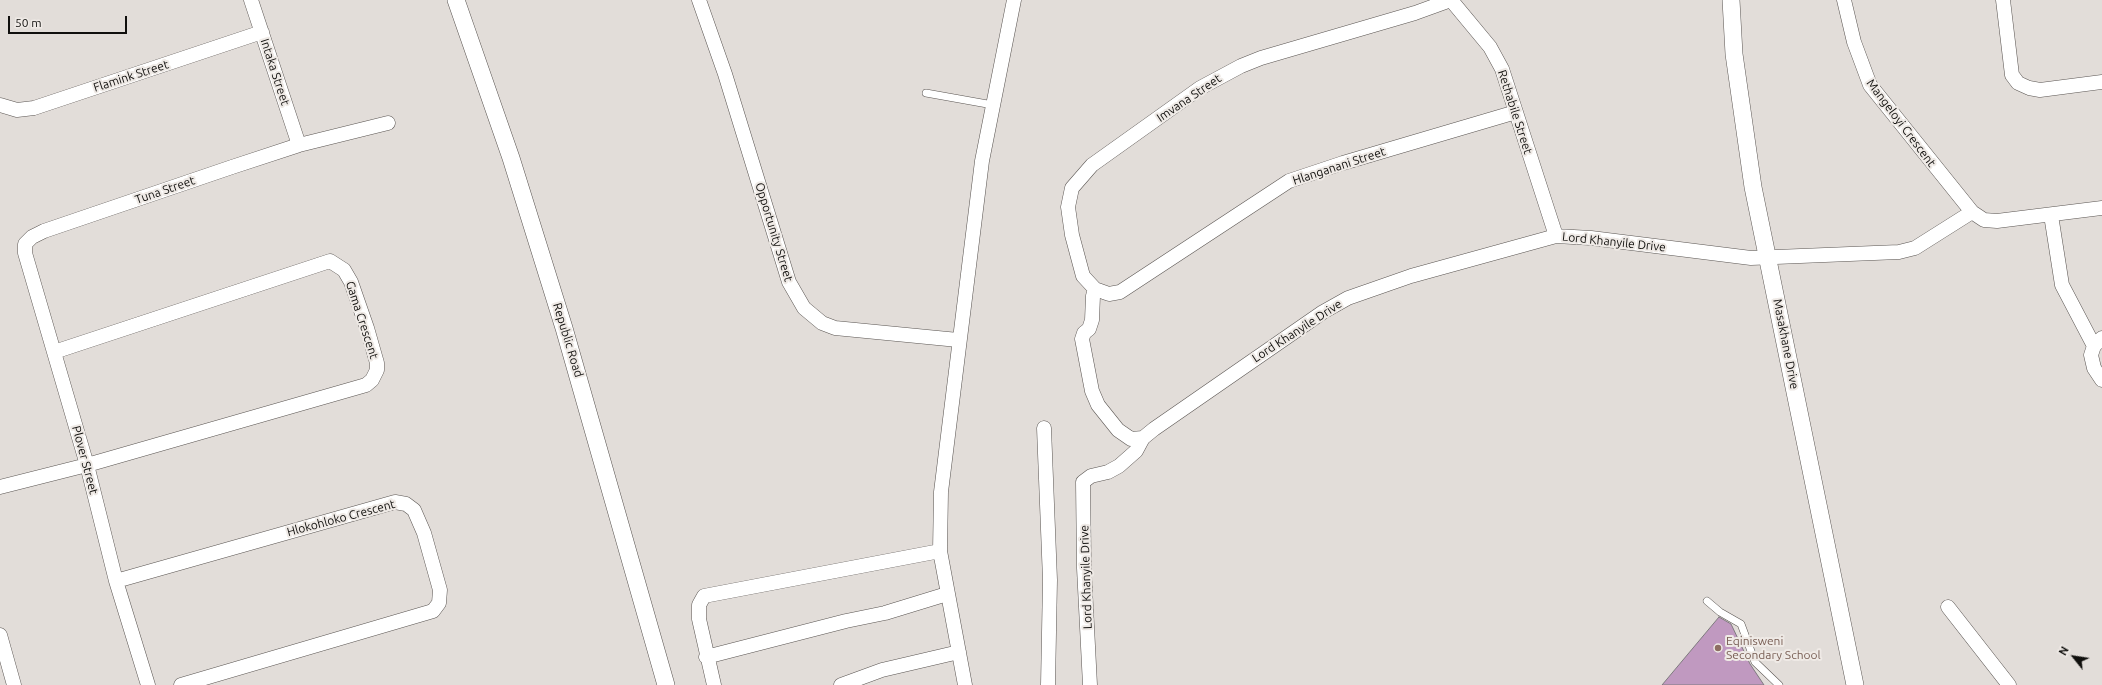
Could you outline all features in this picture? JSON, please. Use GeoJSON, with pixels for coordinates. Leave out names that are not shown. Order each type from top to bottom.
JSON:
{"type":"FeatureCollection","features":[{"type":"Feature","properties":{"kind":"street","name":"Intaka Street"},"geometry":{"type":"LineString","coordinates":[[250,0],[299,145]]}},
{"type":"Feature","properties":{"kind":"street","name":"Republic Road"},"geometry":{"type":"LineString","coordinates":[[456,0],[511,158],[564,328],[666,685]]}},
{"type":"Feature","properties":{"kind":"street","name":"Opportunity Street"},"geometry":{"type":"LineString","coordinates":[[699,0],[725,74],[789,282],[804,308],[822,323],[835,328],[958,340]]}},
{"type":"Feature","properties":{"kind":"street"},"geometry":{"type":"LineString","coordinates":[[965,685],[940,551],[941,492],[958,340],[982,161],[1014,0]]}},
{"type":"Feature","properties":{"kind":"street","name":"Rethabile Street"},"geometry":{"type":"LineString","coordinates":[[1451,0],[1490,47],[1497,60],[1516,112],[1556,236]]}},
{"type":"Feature","properties":{"kind":"street","name":"Imvana Street"},"geometry":{"type":"LineString","coordinates":[[1095,289],[1085,280],[1080,269],[1072,235],[1068,206],[1072,188],[1092,165],[1200,88],[1241,66],[1415,13],[1451,0]]}},
{"type":"Feature","properties":{"kind":"street","name":"Masakhane Drive"},"geometry":{"type":"LineString","coordinates":[[1731,0],[1737,85],[1753,187],[1855,685]]}},
{"type":"Feature","properties":{"kind":"street","name":"Mangeloyi Crescent"},"geometry":{"type":"LineString","coordinates":[[1844,0],[1854,42],[1870,85],[1972,212]]}},
{"type":"Feature","properties":{"kind":"street"},"geometry":{"type":"LineString","coordinates":[[2003,0],[2012,75],[2018,83],[2029,88],[2046,90],[2102,82]]}},
{"type":"Feature","properties":{"kind":"street","name":"Flamink Street"},"geometry":{"type":"LineString","coordinates":[[0,105],[16,110],[34,108],[262,32]]}},
{"type":"Feature","properties":{"kind":"street","name":"Hlanganani Street"},"geometry":{"type":"LineString","coordinates":[[1095,289],[1110,294],[1128,288],[1289,181],[1343,163],[1516,112]]}},
{"type":"Feature","properties":{"kind":"street","name":"Tuna Street"},"geometry":{"type":"LineString","coordinates":[[32,237],[44,231],[299,145],[388,123]]}},
{"type":"Feature","properties":{"kind":"street"},"geometry":{"type":"LineString","coordinates":[[1972,212],[1981,218],[1990,221],[2102,208]]}},
{"type":"Feature","properties":{"kind":"street","name":"Lord Khanyile Drive"},"geometry":{"type":"LineString","coordinates":[[1090,685],[1082,485],[1088,478],[1112,470],[1123,463],[1136,451],[1143,438],[1186,406],[1323,312],[1348,298],[1411,276],[1556,236],[1591,238],[1743,257],[1768,258],[1899,252],[1909,250],[1929,240],[1972,212]]}},
{"type":"Feature","properties":{"kind":"street"},"geometry":{"type":"LineString","coordinates":[[2051,215],[2062,284],[2098,342],[2092,360],[2094,368],[2102,380]]}},
{"type":"Feature","properties":{"kind":"street","name":"Plover Street"},"geometry":{"type":"LineString","coordinates":[[32,237],[25,244],[26,253],[87,465],[116,580],[148,685]]}},
{"type":"Feature","properties":{"kind":"street","name":"Gama Crescent"},"geometry":{"type":"LineString","coordinates":[[54,352],[330,261],[341,267],[348,276],[367,328],[377,363],[377,370],[372,380],[366,385],[87,465]]}},
{"type":"Feature","properties":{"kind":"street"},"geometry":{"type":"LineString","coordinates":[[1095,289],[1093,296],[1092,320],[1082,340],[1092,391],[1098,405],[1118,430],[1130,438],[1143,438]]}},
{"type":"Feature","properties":{"kind":"street"},"geometry":{"type":"LineString","coordinates":[[1044,428],[1050,580],[1048,685]]}},
{"type":"Feature","properties":{"kind":"street"},"geometry":{"type":"LineString","coordinates":[[0,487],[87,465]]}},
{"type":"Feature","properties":{"kind":"street","name":"Hlokohloko Crescent"},"geometry":{"type":"LineString","coordinates":[[116,580],[395,502],[406,504],[414,510],[424,533],[440,590],[439,603],[433,611],[181,685]]}},
{"type":"Feature","properties":{"kind":"street"},"geometry":{"type":"LineString","coordinates":[[714,685],[706,657],[699,615],[700,601],[704,596],[940,551]]}},
{"type":"Feature","properties":{"kind":"street"},"geometry":{"type":"LineString","coordinates":[[706,657],[846,621],[885,613],[947,594]]}},
{"type":"Feature","properties":{"kind":"street"},"geometry":{"type":"LineString","coordinates":[[1948,607],[2009,685]]}},
{"type":"Feature","properties":{"kind":"street"},"geometry":{"type":"LineString","coordinates":[[0,635],[14,685]]}},
{"type":"Feature","properties":{"kind":"street"},"geometry":{"type":"LineString","coordinates":[[841,685],[882,670],[959,652]]}},
{"type":"Feature","properties":{"kind":"lane"},"geometry":{"type":"LineString","coordinates":[[926,93],[993,105]]}},
{"type":"Feature","properties":{"kind":"lane"},"geometry":{"type":"LineString","coordinates":[[1707,601],[1720,612],[1741,624],[1744,629],[1754,662],[1779,685]]}},
{"type":"Feature","properties":{"kind":"building","name":"Eqinisweni Secondary School"},"geometry":{"type":"Polygon","coordinates":[[[1719,617],[1731,624],[1750,664],[1764,685],[1662,685],[1719,617]]]}},
{"type":"Feature","properties":{"kind":"place","name":"Eqinisweni Secondary School"},"geometry":{"type":"Point","coordinates":[1718,648]}}]}
